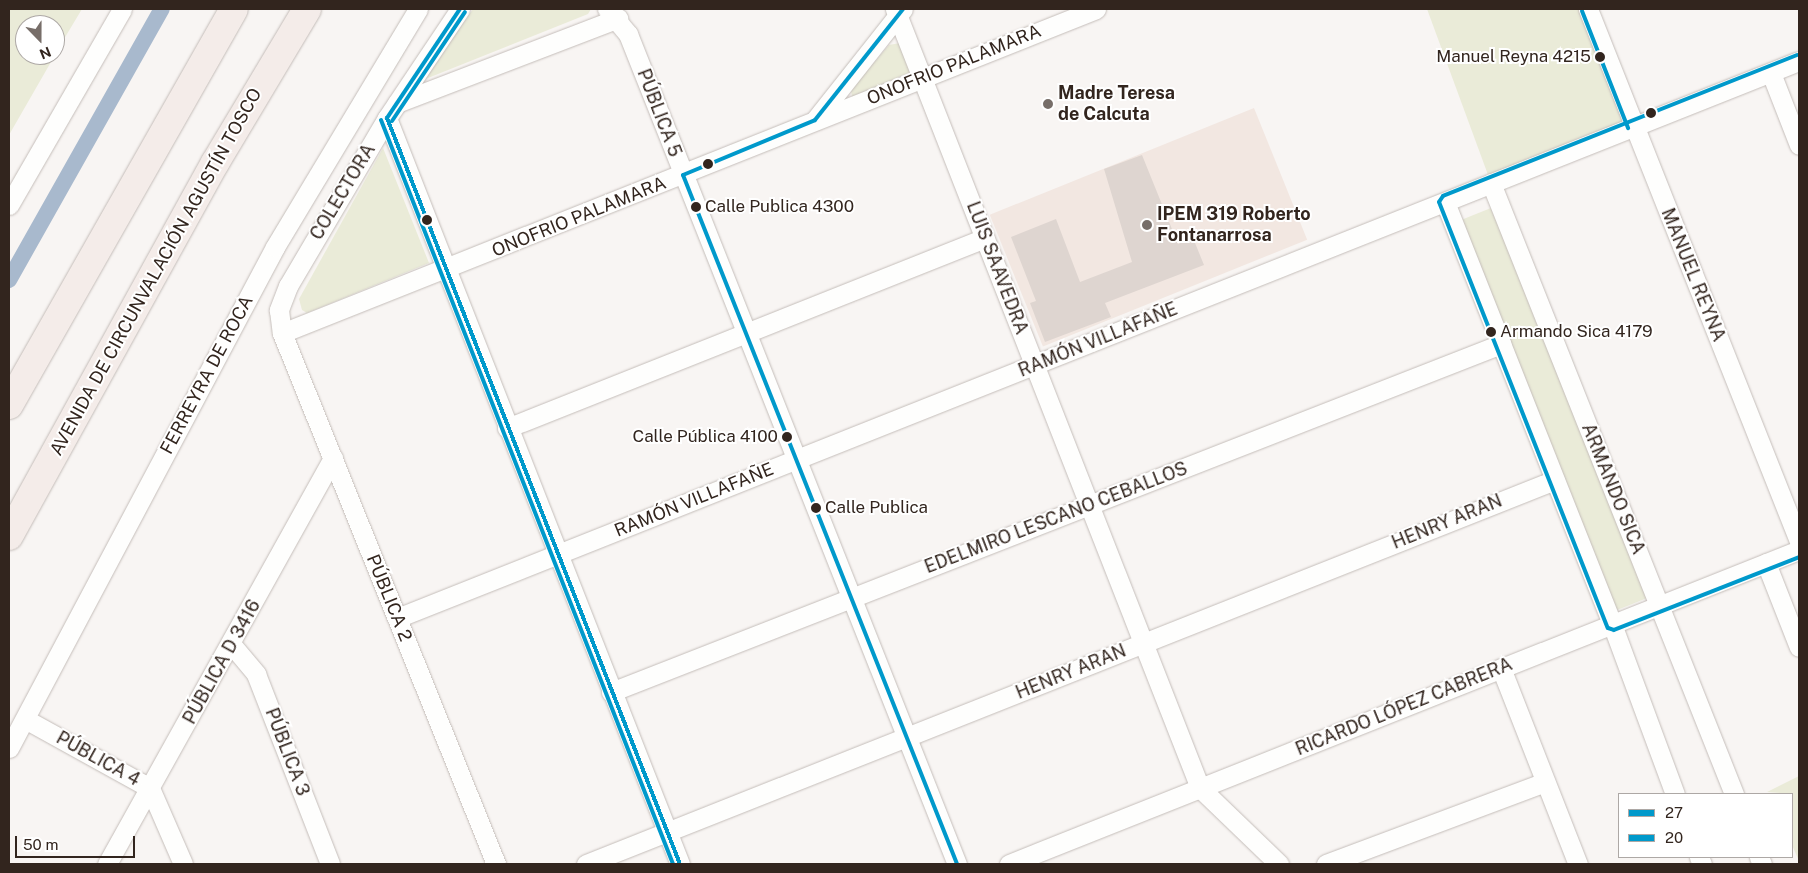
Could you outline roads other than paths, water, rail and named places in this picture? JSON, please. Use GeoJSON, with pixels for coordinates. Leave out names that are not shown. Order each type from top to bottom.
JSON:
{"type":"FeatureCollection","features":[{"type":"Feature","properties":{"kind":"highway"},"geometry":{"type":"LineString","coordinates":[[9,405],[234,9]]}},
{"type":"Feature","properties":{"kind":"highway","name":"AVENIDA DE CIRCUNVALACIÓN AGUSTÍN TOSCO"},"geometry":{"type":"LineString","coordinates":[[9,536],[215,163],[307,9]]}},
{"type":"Feature","properties":{"kind":"street"},"geometry":{"type":"LineString","coordinates":[[9,205],[122,9]]}},
{"type":"Feature","properties":{"kind":"street","name":"FERREYRA DE ROCA"},"geometry":{"type":"LineString","coordinates":[[9,748],[274,247],[418,9]]}},
{"type":"Feature","properties":{"kind":"street","name":"COLECTORA"},"geometry":{"type":"LineString","coordinates":[[282,333],[279,310],[288,286],[392,110],[460,9]]}},
{"type":"Feature","properties":{"kind":"street","name":"ONOFRIO PALAMARA"},"geometry":{"type":"LineString","coordinates":[[282,333],[446,270],[815,120],[1096,9]]}},
{"type":"Feature","properties":{"kind":"street","name":"MANUEL REYNA"},"geometry":{"type":"LineString","coordinates":[[1588,9],[1799,541]]}},
{"type":"Feature","properties":{"kind":"street"},"geometry":{"type":"LineString","coordinates":[[815,120],[898,11]]}},
{"type":"Feature","properties":{"kind":"street","name":"LUIS SAAVEDRA"},"geometry":{"type":"LineString","coordinates":[[898,11],[922,78],[1200,788],[1279,864]]}},
{"type":"Feature","properties":{"kind":"street"},"geometry":{"type":"LineString","coordinates":[[613,13],[392,110],[446,270],[556,555],[680,864]]}},
{"type":"Feature","properties":{"kind":"street","name":"PÚBLICA 5"},"geometry":{"type":"LineString","coordinates":[[613,13],[683,175],[744,333],[957,864]]}},
{"type":"Feature","properties":{"kind":"street","name":"RAMÓN VILLAFAÑE"},"geometry":{"type":"LineString","coordinates":[[398,618],[1799,61]]}},
{"type":"Feature","properties":{"kind":"street"},"geometry":{"type":"LineString","coordinates":[[1770,73],[1799,145]]}},
{"type":"Feature","properties":{"kind":"street","name":"ARMANDO SICA"},"geometry":{"type":"LineString","coordinates":[[1491,184],[1734,793]]}},
{"type":"Feature","properties":{"kind":"street"},"geometry":{"type":"LineString","coordinates":[[1445,202],[1612,624],[1675,793]]}},
{"type":"Feature","properties":{"kind":"street"},"geometry":{"type":"LineString","coordinates":[[508,428],[985,238]]}},
{"type":"Feature","properties":{"kind":"street","name":"PÚBLICA 2"},"geometry":{"type":"LineString","coordinates":[[282,333],[496,864]]}},
{"type":"Feature","properties":{"kind":"street","name":"EDELMIRO LESCANO CEBALLOS"},"geometry":{"type":"LineString","coordinates":[[611,692],[1501,344]]}},
{"type":"Feature","properties":{"kind":"street","name":"PÚBLICA D 3416"},"geometry":{"type":"LineString","coordinates":[[108,864],[232,645],[333,458]]}},
{"type":"Feature","properties":{"kind":"street","name":"HENRY ARAN"},"geometry":{"type":"LineString","coordinates":[[586,864],[1555,480]]}},
{"type":"Feature","properties":{"kind":"street","name":"RICARDO LÓPEZ CABRERA"},"geometry":{"type":"LineString","coordinates":[[1008,864],[1799,550]]}},
{"type":"Feature","properties":{"kind":"street"},"geometry":{"type":"LineString","coordinates":[[1766,563],[1799,647]]}},
{"type":"Feature","properties":{"kind":"street","name":"PÚBLICA 3"},"geometry":{"type":"LineString","coordinates":[[232,645],[256,674],[330,864]]}},
{"type":"Feature","properties":{"kind":"street"},"geometry":{"type":"LineString","coordinates":[[1501,668],[1578,864]]}},
{"type":"Feature","properties":{"kind":"street","name":"PÚBLICA 4"},"geometry":{"type":"LineString","coordinates":[[25,719],[150,788],[183,864]]}},
{"type":"Feature","properties":{"kind":"street"},"geometry":{"type":"LineString","coordinates":[[1326,864],[1545,782]]}},
{"type":"Feature","properties":{"kind":"waterway"},"geometry":{"type":"LineString","coordinates":[[9,280],[162,9]]}},
{"type":"Feature","properties":{"kind":"place","name":"Manuel Reyna 4215"},"geometry":{"type":"Point","coordinates":[1600,57]}},
{"type":"Feature","properties":{"kind":"place","name":"Madre Teresa de Calcuta"},"geometry":{"type":"Point","coordinates":[1048,104]}},
{"type":"Feature","properties":{"kind":"place","name":"Calle Publica 4300"},"geometry":{"type":"Point","coordinates":[696,207]}},
{"type":"Feature","properties":{"kind":"place","name":"IPEM 319 Roberto Fontanarrosa"},"geometry":{"type":"Point","coordinates":[1147,225]}},
{"type":"Feature","properties":{"kind":"place","name":"Armando Sica 4179"},"geometry":{"type":"Point","coordinates":[1491,332]}},
{"type":"Feature","properties":{"kind":"place","name":"Calle Pública 4100"},"geometry":{"type":"Point","coordinates":[787,437]}},
{"type":"Feature","properties":{"kind":"place","name":"Calle Publica"},"geometry":{"type":"Point","coordinates":[816,508]}}]}
